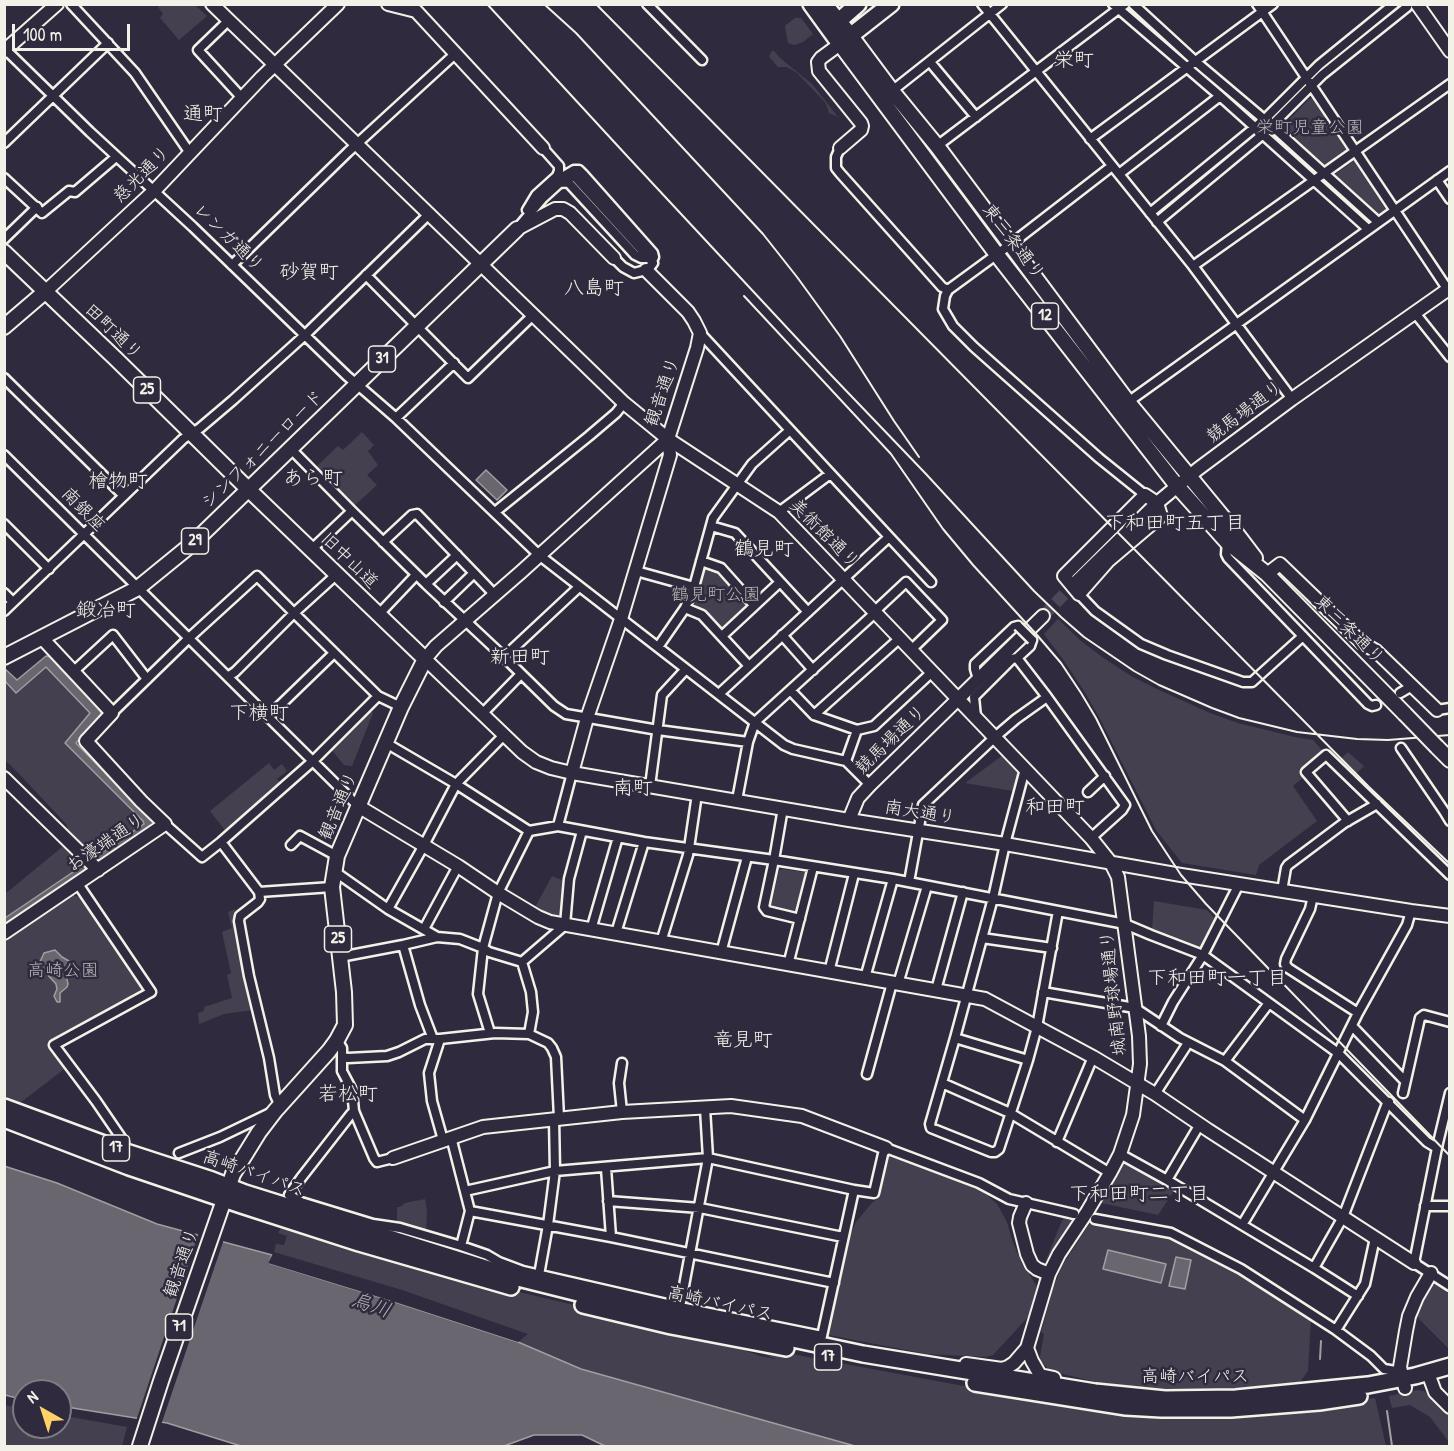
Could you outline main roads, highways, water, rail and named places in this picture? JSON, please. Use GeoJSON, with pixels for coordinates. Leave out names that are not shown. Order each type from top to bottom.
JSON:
{"type":"FeatureCollection","features":[{"type":"Feature","properties":{"kind":"highway","name":"東三条通り"},"geometry":{"type":"LineString","coordinates":[[811,4],[834,25]]}},
{"type":"Feature","properties":{"kind":"highway","name":"東三条通り"},"geometry":{"type":"LineString","coordinates":[[824,4],[834,25],[845,40]]}},
{"type":"Feature","properties":{"kind":"highway"},"geometry":{"type":"LineString","coordinates":[[834,25],[858,4]]}},
{"type":"Feature","properties":{"kind":"highway"},"geometry":{"type":"LineString","coordinates":[[845,40],[891,4]]}},
{"type":"Feature","properties":{"kind":"highway","name":"高崎バイパス"},"geometry":{"type":"LineString","coordinates":[[4,1107],[123,1151],[224,1198],[364,1231],[514,1277],[586,1295],[805,1342],[1095,1392],[1165,1399],[1236,1398],[1368,1385],[1402,1379],[1449,1376]]}},
{"type":"Feature","properties":{"kind":"highway","name":"高崎バイパス"},"geometry":{"type":"LineString","coordinates":[[4,1119],[129,1167],[358,1243],[437,1266],[511,1287],[659,1323],[861,1363],[1091,1402],[1161,1409],[1231,1409],[1319,1402],[1373,1394],[1402,1379]]}},
{"type":"Feature","properties":{"kind":"highway"},"geometry":{"type":"LineString","coordinates":[[364,1231],[397,1233],[486,1262],[499,1262]]}},
{"type":"Feature","properties":{"kind":"highway","name":"高崎バイパス"},"geometry":{"type":"LineString","coordinates":[[1429,1377],[1449,1366]]}},
{"type":"Feature","properties":{"kind":"main road","name":"東三条通り"},"geometry":{"type":"LineString","coordinates":[[845,40],[937,146],[1128,402],[1267,574]]}},
{"type":"Feature","properties":{"kind":"main road","name":"東三条通り"},"geometry":{"type":"LineString","coordinates":[[845,40],[927,159],[997,254],[1177,486],[1227,542],[1267,574],[1449,760]]}},
{"type":"Feature","properties":{"kind":"main road","name":"シンフォニーロード"},"geometry":{"type":"LineString","coordinates":[[4,657],[138,588],[192,544],[517,229]]}},
{"type":"Feature","properties":{"kind":"main road","name":"田町通り"},"geometry":{"type":"LineString","coordinates":[[4,252],[248,489]]}},
{"type":"Feature","properties":{"kind":"main road"},"geometry":{"type":"LineString","coordinates":[[4,327],[45,291]]}},
{"type":"Feature","properties":{"kind":"main road","name":"旧中山道"},"geometry":{"type":"LineString","coordinates":[[248,489],[425,659]]}},
{"type":"Feature","properties":{"kind":"main road","name":"観音通り"},"geometry":{"type":"LineString","coordinates":[[140,1446],[233,1174],[246,1151],[278,1108],[329,1051],[345,1024],[332,887],[334,871],[358,806],[401,707],[425,659]]}},
{"type":"Feature","properties":{"kind":"water"},"geometry":{"type":"Polygon","coordinates":[[[486,470],[507,490],[497,500],[476,480],[486,470]]]}},
{"type":"Feature","properties":{"kind":"water"},"geometry":{"type":"Polygon","coordinates":[[[46,656],[51,657],[101,711],[101,715],[76,743],[154,823],[154,827],[5,928],[5,918],[144,824],[65,743],[90,713],[46,667],[16,693],[5,681],[4,668],[17,680],[46,656]]]}},
{"type":"Feature","properties":{"kind":"water"},"geometry":{"type":"Polygon","coordinates":[[[55,950],[69,961],[70,966],[66,975],[68,984],[60,993],[60,1002],[57,1002],[54,996],[57,989],[56,984],[42,972],[39,964],[44,953],[55,950]]]}},
{"type":"Feature","properties":{"kind":"water","name":"烏川"},"geometry":{"type":"Polygon","coordinates":[[[4,1166],[57,1183],[157,1224],[272,1255],[269,1263],[518,1342],[581,1369],[855,1446],[605,1446],[582,1435],[534,1435],[504,1446],[241,1446],[167,1423],[72,1408],[72,1379],[12,1379],[12,1397],[5,1395],[4,1166]]]}},
{"type":"Feature","properties":{"kind":"water"},"geometry":{"type":"Polygon","coordinates":[[[1108,1250],[1166,1264],[1161,1283],[1103,1269],[1108,1250]]]}},
{"type":"Feature","properties":{"kind":"water"},"geometry":{"type":"Polygon","coordinates":[[[1176,1257],[1191,1260],[1185,1289],[1169,1286],[1176,1257]]]}},
{"type":"Feature","properties":{"kind":"waterway"},"geometry":{"type":"LineString","coordinates":[[1320,1359],[1321,1341]]}},
{"type":"Feature","properties":{"kind":"waterway"},"geometry":{"type":"LineString","coordinates":[[1387,1411],[1392,1446]]}},
{"type":"Feature","properties":{"kind":"tunnel"},"geometry":{"type":"LineString","coordinates":[[1043,616],[1076,582]]}},
{"type":"Feature","properties":{"kind":"railway"},"geometry":{"type":"LineString","coordinates":[[487,4],[1034,591],[1084,637],[1159,685],[1239,718],[1297,732],[1357,739],[1388,740],[1450,735]]}},
{"type":"Feature","properties":{"kind":"railway"},"geometry":{"type":"LineString","coordinates":[[544,4],[576,33],[763,234],[840,336],[919,457]]}},
{"type":"Feature","properties":{"kind":"railway"},"geometry":{"type":"LineString","coordinates":[[596,4],[1369,787],[1450,864]]}},
{"type":"Feature","properties":{"kind":"railway"},"geometry":{"type":"LineString","coordinates":[[744,296],[891,454],[943,529],[1061,663],[1096,718],[1152,831],[1181,875],[1206,904],[1450,1156]]}},
{"type":"Feature","properties":{"kind":"district","name":"栄町"},"geometry":{"type":"Point","coordinates":[1074,61]}},
{"type":"Feature","properties":{"kind":"district","name":"通町"},"geometry":{"type":"Point","coordinates":[203,115]}},
{"type":"Feature","properties":{"kind":"district","name":"砂賀町"},"geometry":{"type":"Point","coordinates":[309,273]}},
{"type":"Feature","properties":{"kind":"district","name":"八島町"},"geometry":{"type":"Point","coordinates":[594,289]}},
{"type":"Feature","properties":{"kind":"district","name":"あら町"},"geometry":{"type":"Point","coordinates":[313,479]}},
{"type":"Feature","properties":{"kind":"district","name":"檜物町"},"geometry":{"type":"Point","coordinates":[118,482]}},
{"type":"Feature","properties":{"kind":"district","name":"下和田町五丁目"},"geometry":{"type":"Point","coordinates":[1175,524]}},
{"type":"Feature","properties":{"kind":"district","name":"鶴見町"},"geometry":{"type":"Point","coordinates":[764,550]}},
{"type":"Feature","properties":{"kind":"district","name":"鍛冶町"},"geometry":{"type":"Point","coordinates":[106,611]}},
{"type":"Feature","properties":{"kind":"district","name":"新田町"},"geometry":{"type":"Point","coordinates":[520,658]}},
{"type":"Feature","properties":{"kind":"district","name":"下横町"},"geometry":{"type":"Point","coordinates":[259,714]}},
{"type":"Feature","properties":{"kind":"district","name":"南町"},"geometry":{"type":"Point","coordinates":[633,789]}},
{"type":"Feature","properties":{"kind":"district","name":"和田町"},"geometry":{"type":"Point","coordinates":[1055,808]}},
{"type":"Feature","properties":{"kind":"district","name":"下和田町一丁目"},"geometry":{"type":"Point","coordinates":[1217,979]}},
{"type":"Feature","properties":{"kind":"district","name":"竜見町"},"geometry":{"type":"Point","coordinates":[743,1041]}},
{"type":"Feature","properties":{"kind":"district","name":"若松町"},"geometry":{"type":"Point","coordinates":[348,1095]}},
{"type":"Feature","properties":{"kind":"district","name":"下和田町二丁目"},"geometry":{"type":"Point","coordinates":[1139,1195]}},
{"type":"Feature","properties":{"kind":"park label","name":"栄町児童公園"},"geometry":{"type":"Point","coordinates":[1310,128]}},
{"type":"Feature","properties":{"kind":"park label","name":"鶴見町公園"},"geometry":{"type":"Point","coordinates":[716,595]}},
{"type":"Feature","properties":{"kind":"park label","name":"高崎公園"},"geometry":{"type":"Point","coordinates":[63,971]}}]}
